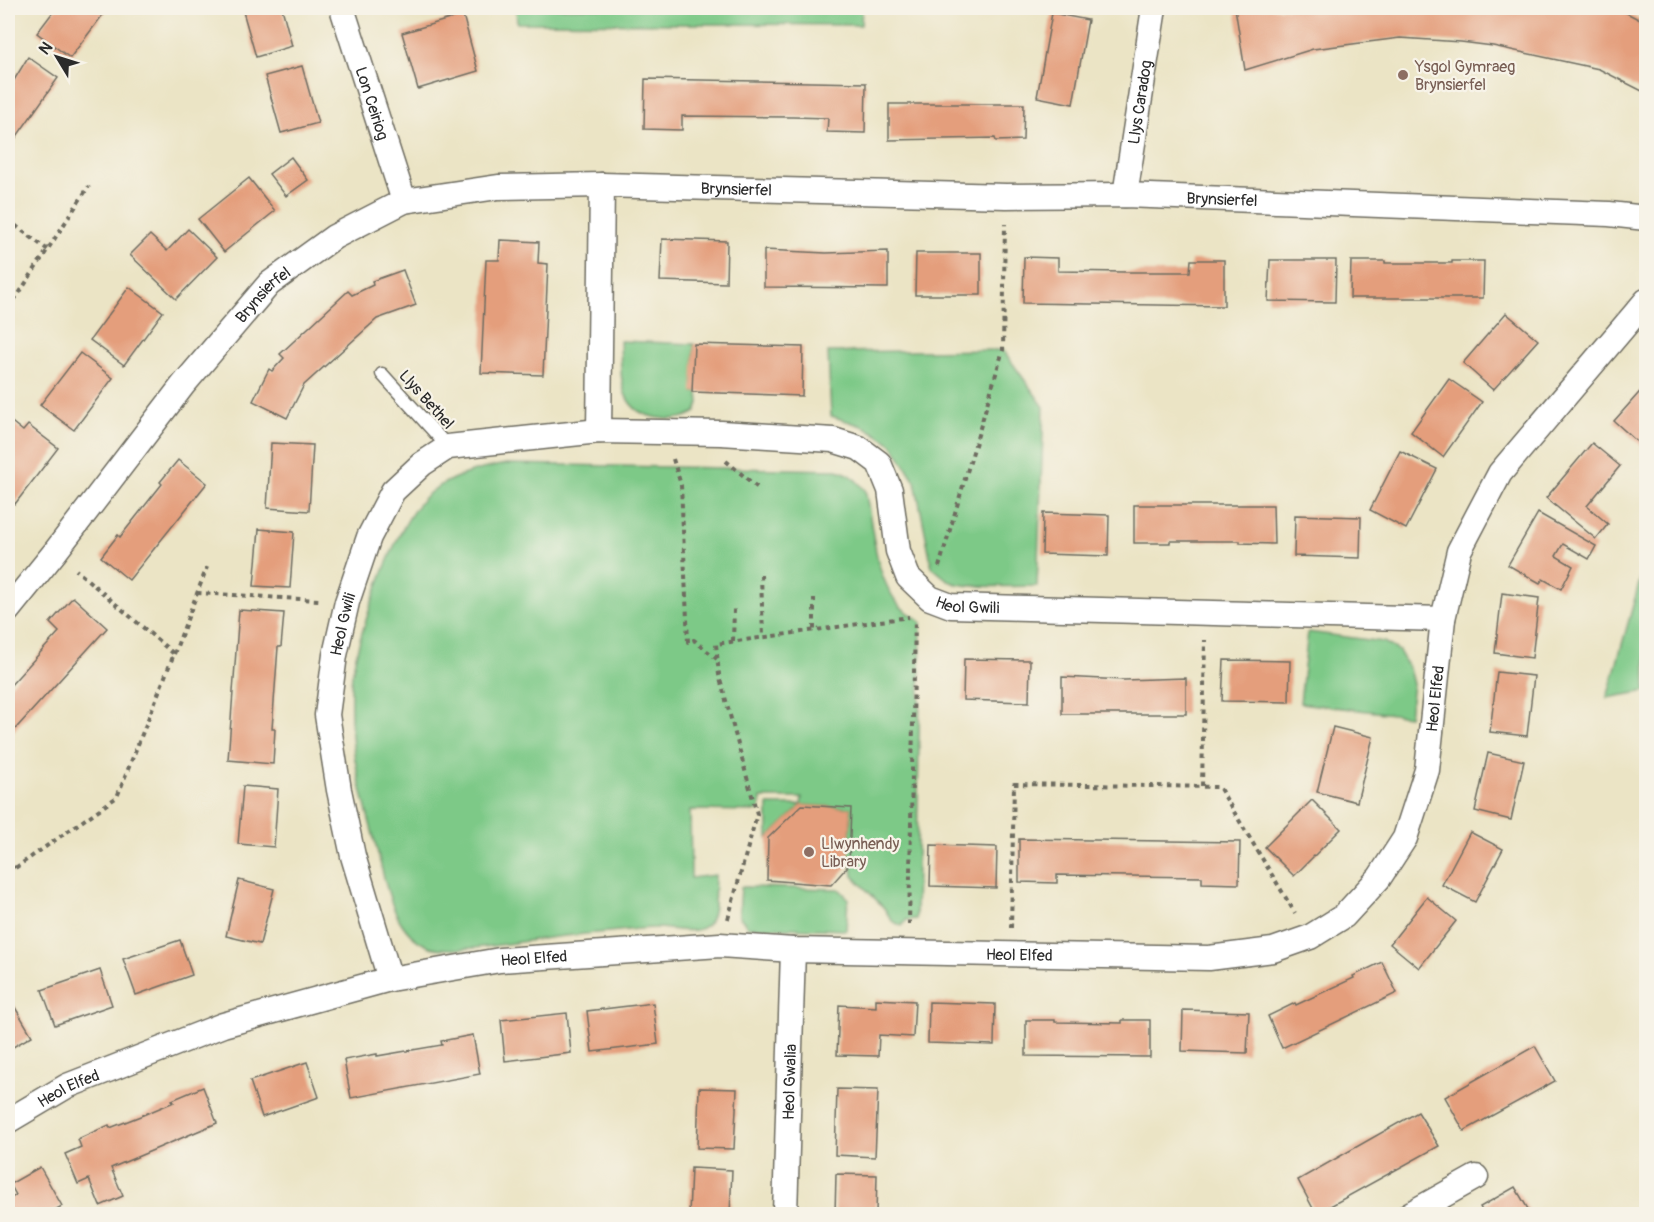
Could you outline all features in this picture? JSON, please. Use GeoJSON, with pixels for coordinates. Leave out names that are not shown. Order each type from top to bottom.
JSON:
{"type":"FeatureCollection","features":[{"type":"Feature","properties":{"kind":"street","name":"Lon Ceiriog"},"geometry":{"type":"LineString","coordinates":[[342,8],[404,201]]}},
{"type":"Feature","properties":{"kind":"street","name":"Llys Caradog"},"geometry":{"type":"LineString","coordinates":[[1125,195],[1154,8]]}},
{"type":"Feature","properties":{"kind":"street","name":"Brynsierfel"},"geometry":{"type":"LineString","coordinates":[[8,610],[183,385],[269,284],[334,237],[404,201],[498,187],[602,184],[1006,196],[1125,195],[1599,214],[1647,218]]}},
{"type":"Feature","properties":{"kind":"street"},"geometry":{"type":"LineString","coordinates":[[599,431],[602,184]]}},
{"type":"Feature","properties":{"kind":"street","name":"Heol Elfed"},"geometry":{"type":"LineString","coordinates":[[8,1120],[67,1086],[223,1025],[390,979],[500,960],[720,945],[792,950],[1209,958],[1274,950],[1310,937],[1344,916],[1379,878],[1405,838],[1427,770],[1443,619],[1459,551],[1500,473],[1647,301]]}},
{"type":"Feature","properties":{"kind":"street","name":"Heol Gwili"},"geometry":{"type":"LineString","coordinates":[[390,979],[353,856],[327,715],[335,655],[347,602],[369,537],[393,491],[422,464],[448,447],[599,431],[721,433],[833,440],[859,448],[879,463],[890,490],[898,551],[908,577],[930,598],[951,606],[1443,619]]}},
{"type":"Feature","properties":{"kind":"street","name":"Heol Gwalia"},"geometry":{"type":"LineString","coordinates":[[785,1215],[792,950]]}},
{"type":"Feature","properties":{"kind":"street"},"geometry":{"type":"LineString","coordinates":[[1410,1214],[1476,1177]]}},
{"type":"Feature","properties":{"kind":"lane","name":"Llys Bethel"},"geometry":{"type":"LineString","coordinates":[[382,374],[448,447]]}},
{"type":"Feature","properties":{"kind":"path"},"geometry":{"type":"LineString","coordinates":[[8,307],[89,186]]}},
{"type":"Feature","properties":{"kind":"path"},"geometry":{"type":"LineString","coordinates":[[930,598],[1003,350],[1006,196]]}},
{"type":"Feature","properties":{"kind":"path"},"geometry":{"type":"LineString","coordinates":[[8,220],[48,250]]}},
{"type":"Feature","properties":{"kind":"path"},"geometry":{"type":"LineString","coordinates":[[664,432],[681,485],[688,642],[694,640],[718,661]]}},
{"type":"Feature","properties":{"kind":"path"},"geometry":{"type":"LineString","coordinates":[[55,552],[174,654]]}},
{"type":"Feature","properties":{"kind":"path"},"geometry":{"type":"LineString","coordinates":[[8,873],[117,797],[207,567]]}},
{"type":"Feature","properties":{"kind":"path"},"geometry":{"type":"LineString","coordinates":[[761,575],[763,637]]}},
{"type":"Feature","properties":{"kind":"path"},"geometry":{"type":"LineString","coordinates":[[197,593],[347,602]]}},
{"type":"Feature","properties":{"kind":"path"},"geometry":{"type":"LineString","coordinates":[[814,598],[814,630]]}},
{"type":"Feature","properties":{"kind":"path"},"geometry":{"type":"LineString","coordinates":[[733,641],[734,609]]}},
{"type":"Feature","properties":{"kind":"path"},"geometry":{"type":"LineString","coordinates":[[1202,786],[1205,612]]}},
{"type":"Feature","properties":{"kind":"path"},"geometry":{"type":"LineString","coordinates":[[720,945],[757,814],[719,675],[716,644],[915,616],[908,953]]}},
{"type":"Feature","properties":{"kind":"path"},"geometry":{"type":"LineString","coordinates":[[1010,955],[1014,784],[1219,786],[1310,937]]}},
{"type":"Feature","properties":{"kind":"path"},"geometry":{"type":"LineString","coordinates":[[8,859],[15,868]]}},
{"type":"Feature","properties":{"kind":"green space"},"geometry":{"type":"Polygon","coordinates":[[[516,8],[862,8],[861,25],[517,23],[516,8]]]}},
{"type":"Feature","properties":{"kind":"green space"},"geometry":{"type":"Polygon","coordinates":[[[620,341],[694,344],[693,392],[698,392],[699,403],[696,412],[683,418],[670,419],[645,415],[635,408],[628,400],[624,390],[620,341]]]}},
{"type":"Feature","properties":{"kind":"green space"},"geometry":{"type":"Polygon","coordinates":[[[1003,350],[1044,407],[1037,586],[958,584],[951,582],[932,567],[915,481],[892,444],[865,427],[831,416],[828,352],[1003,350]]]}},
{"type":"Feature","properties":{"kind":"green space"},"geometry":{"type":"Polygon","coordinates":[[[506,464],[837,470],[856,480],[865,490],[879,565],[890,593],[904,610],[921,622],[916,919],[906,920],[902,926],[892,921],[884,908],[853,876],[852,866],[849,865],[851,808],[802,805],[768,838],[768,805],[801,805],[802,798],[761,798],[760,811],[690,810],[691,878],[715,875],[712,916],[703,928],[687,931],[662,928],[642,929],[452,949],[428,946],[406,930],[392,905],[357,769],[352,736],[351,703],[351,680],[356,656],[380,579],[415,509],[436,488],[455,478],[506,464]]]}},
{"type":"Feature","properties":{"kind":"green space"},"geometry":{"type":"Polygon","coordinates":[[[1646,559],[1646,691],[1607,698],[1646,559]]]}},
{"type":"Feature","properties":{"kind":"green space"},"geometry":{"type":"Polygon","coordinates":[[[1308,632],[1384,642],[1399,651],[1409,668],[1413,684],[1409,716],[1300,703],[1308,632]]]}},
{"type":"Feature","properties":{"kind":"green space"},"geometry":{"type":"Polygon","coordinates":[[[741,887],[839,889],[848,898],[846,930],[748,927],[739,916],[741,887]]]}},
{"type":"Feature","properties":{"kind":"building"},"geometry":{"type":"Polygon","coordinates":[[[56,8],[108,8],[70,58],[37,33],[56,8]]]}},
{"type":"Feature","properties":{"kind":"building"},"geometry":{"type":"Polygon","coordinates":[[[242,8],[282,8],[292,46],[256,57],[242,8]]]}},
{"type":"Feature","properties":{"kind":"building"},"geometry":{"type":"Polygon","coordinates":[[[395,8],[412,8],[396,13],[395,8]]]}},
{"type":"Feature","properties":{"kind":"building"},"geometry":{"type":"Polygon","coordinates":[[[1235,8],[1617,8],[1646,23],[1646,93],[1599,69],[1493,46],[1400,38],[1313,49],[1245,70],[1235,8]]]}},
{"type":"Feature","properties":{"kind":"building"},"geometry":{"type":"Polygon","coordinates":[[[1052,13],[1088,20],[1073,104],[1037,97],[1052,13]]]}},
{"type":"Feature","properties":{"kind":"building"},"geometry":{"type":"Polygon","coordinates":[[[463,15],[478,71],[418,89],[402,33],[463,15]]]}},
{"type":"Feature","properties":{"kind":"building"},"geometry":{"type":"Polygon","coordinates":[[[28,57],[58,78],[8,149],[8,90],[28,57]]]}},
{"type":"Feature","properties":{"kind":"building"},"geometry":{"type":"Polygon","coordinates":[[[302,66],[318,123],[281,133],[265,76],[302,66]]]}},
{"type":"Feature","properties":{"kind":"building"},"geometry":{"type":"Polygon","coordinates":[[[645,79],[866,83],[865,133],[827,132],[828,118],[793,117],[682,116],[682,130],[644,129],[645,79]]]}},
{"type":"Feature","properties":{"kind":"building"},"geometry":{"type":"Polygon","coordinates":[[[889,104],[1024,104],[1023,140],[996,141],[995,138],[889,140],[889,104]]]}},
{"type":"Feature","properties":{"kind":"building"},"geometry":{"type":"Polygon","coordinates":[[[291,157],[308,180],[286,196],[269,174],[291,157]]]}},
{"type":"Feature","properties":{"kind":"building"},"geometry":{"type":"Polygon","coordinates":[[[249,178],[275,211],[224,252],[198,219],[249,178]]]}},
{"type":"Feature","properties":{"kind":"building"},"geometry":{"type":"Polygon","coordinates":[[[188,229],[217,257],[176,299],[130,255],[150,235],[167,251],[188,229]]]}},
{"type":"Feature","properties":{"kind":"building"},"geometry":{"type":"Polygon","coordinates":[[[662,239],[727,241],[726,283],[660,281],[662,239]]]}},
{"type":"Feature","properties":{"kind":"building"},"geometry":{"type":"Polygon","coordinates":[[[500,240],[539,242],[538,263],[548,264],[543,375],[481,373],[486,260],[499,260],[500,240]]]}},
{"type":"Feature","properties":{"kind":"building"},"geometry":{"type":"Polygon","coordinates":[[[764,250],[826,253],[888,251],[888,288],[764,287],[764,250]]]}},
{"type":"Feature","properties":{"kind":"building"},"geometry":{"type":"Polygon","coordinates":[[[916,253],[981,253],[981,295],[915,295],[916,253]]]}},
{"type":"Feature","properties":{"kind":"building"},"geometry":{"type":"Polygon","coordinates":[[[1024,257],[1058,258],[1058,271],[1124,272],[1190,272],[1191,260],[1224,260],[1224,306],[1023,303],[1024,257]]]}},
{"type":"Feature","properties":{"kind":"building"},"geometry":{"type":"Polygon","coordinates":[[[1270,260],[1336,260],[1335,302],[1268,301],[1270,260]]]}},
{"type":"Feature","properties":{"kind":"building"},"geometry":{"type":"Polygon","coordinates":[[[1351,261],[1452,263],[1452,261],[1484,261],[1483,298],[1350,298],[1351,261]]]}},
{"type":"Feature","properties":{"kind":"building"},"geometry":{"type":"Polygon","coordinates":[[[403,270],[416,305],[377,319],[304,385],[287,418],[253,401],[269,369],[272,371],[284,358],[280,354],[348,291],[352,295],[373,285],[372,281],[403,270]]]}},
{"type":"Feature","properties":{"kind":"building"},"geometry":{"type":"Polygon","coordinates":[[[129,287],[163,312],[124,365],[90,340],[129,287]]]}},
{"type":"Feature","properties":{"kind":"building"},"geometry":{"type":"Polygon","coordinates":[[[1506,313],[1538,340],[1493,390],[1463,363],[1506,313]]]}},
{"type":"Feature","properties":{"kind":"building"},"geometry":{"type":"Polygon","coordinates":[[[694,344],[803,347],[802,396],[692,392],[694,344]]]}},
{"type":"Feature","properties":{"kind":"building"},"geometry":{"type":"Polygon","coordinates":[[[80,353],[113,378],[74,430],[40,405],[80,353]]]}},
{"type":"Feature","properties":{"kind":"building"},"geometry":{"type":"Polygon","coordinates":[[[1449,379],[1482,402],[1443,457],[1411,432],[1449,379]]]}},
{"type":"Feature","properties":{"kind":"building"},"geometry":{"type":"Polygon","coordinates":[[[1646,385],[1646,447],[1645,449],[1614,421],[1646,385]]]}},
{"type":"Feature","properties":{"kind":"building"},"geometry":{"type":"Polygon","coordinates":[[[8,419],[23,431],[28,425],[58,448],[15,504],[8,497],[8,452],[11,448],[8,445],[8,419]]]}},
{"type":"Feature","properties":{"kind":"building"},"geometry":{"type":"Polygon","coordinates":[[[271,443],[313,445],[309,511],[267,508],[271,443]]]}},
{"type":"Feature","properties":{"kind":"building"},"geometry":{"type":"Polygon","coordinates":[[[1592,443],[1620,466],[1587,506],[1608,524],[1596,539],[1546,498],[1592,443]]]}},
{"type":"Feature","properties":{"kind":"building"},"geometry":{"type":"Polygon","coordinates":[[[1400,451],[1437,469],[1406,529],[1370,510],[1400,451]]]}},
{"type":"Feature","properties":{"kind":"building"},"geometry":{"type":"Polygon","coordinates":[[[178,460],[207,483],[129,580],[101,557],[118,535],[120,537],[178,460]]]}},
{"type":"Feature","properties":{"kind":"building"},"geometry":{"type":"Polygon","coordinates":[[[1134,505],[1273,505],[1274,544],[1240,543],[1240,541],[1134,543],[1134,505]]]}},
{"type":"Feature","properties":{"kind":"building"},"geometry":{"type":"Polygon","coordinates":[[[1043,513],[1109,515],[1108,556],[1042,554],[1043,513]]]}},
{"type":"Feature","properties":{"kind":"building"},"geometry":{"type":"Polygon","coordinates":[[[1538,513],[1596,546],[1589,559],[1563,544],[1556,556],[1573,566],[1561,589],[1543,579],[1540,583],[1508,565],[1538,513]]]}},
{"type":"Feature","properties":{"kind":"building"},"geometry":{"type":"Polygon","coordinates":[[[1295,515],[1361,517],[1360,558],[1294,556],[1295,515]]]}},
{"type":"Feature","properties":{"kind":"building"},"geometry":{"type":"Polygon","coordinates":[[[259,529],[294,532],[290,588],[254,586],[259,529]]]}},
{"type":"Feature","properties":{"kind":"building"},"geometry":{"type":"Polygon","coordinates":[[[1502,593],[1539,598],[1532,658],[1495,653],[1502,593]]]}},
{"type":"Feature","properties":{"kind":"building"},"geometry":{"type":"Polygon","coordinates":[[[73,597],[107,628],[8,737],[8,688],[59,632],[50,623],[73,597]]]}},
{"type":"Feature","properties":{"kind":"building"},"geometry":{"type":"Polygon","coordinates":[[[239,610],[284,613],[281,647],[278,647],[272,729],[275,729],[273,764],[228,760],[239,610]]]}},
{"type":"Feature","properties":{"kind":"building"},"geometry":{"type":"Polygon","coordinates":[[[964,659],[1030,660],[1029,702],[963,700],[964,659]]]}},
{"type":"Feature","properties":{"kind":"building"},"geometry":{"type":"Polygon","coordinates":[[[1224,660],[1290,661],[1289,702],[1222,701],[1224,660]]]}},
{"type":"Feature","properties":{"kind":"building"},"geometry":{"type":"Polygon","coordinates":[[[1497,672],[1534,676],[1527,736],[1490,732],[1497,672]]]}},
{"type":"Feature","properties":{"kind":"building"},"geometry":{"type":"Polygon","coordinates":[[[1062,677],[1124,680],[1186,678],[1186,714],[1062,714],[1062,677]]]}},
{"type":"Feature","properties":{"kind":"building"},"geometry":{"type":"Polygon","coordinates":[[[1333,727],[1373,737],[1357,802],[1317,792],[1333,727]]]}},
{"type":"Feature","properties":{"kind":"building"},"geometry":{"type":"Polygon","coordinates":[[[1488,753],[1524,761],[1511,820],[1475,811],[1488,753]]]}},
{"type":"Feature","properties":{"kind":"building"},"geometry":{"type":"Polygon","coordinates":[[[243,786],[278,789],[274,847],[238,844],[243,786]]]}},
{"type":"Feature","properties":{"kind":"building"},"geometry":{"type":"Polygon","coordinates":[[[1312,800],[1341,829],[1294,876],[1265,847],[1312,800]]]}},
{"type":"Feature","properties":{"kind":"building","name":"Llwynhendy Library"},"geometry":{"type":"Polygon","coordinates":[[[802,805],[851,808],[849,865],[831,885],[767,880],[768,838],[802,805]]]}},
{"type":"Feature","properties":{"kind":"building"},"geometry":{"type":"Polygon","coordinates":[[[1470,832],[1503,849],[1475,902],[1442,885],[1470,832]]]}},
{"type":"Feature","properties":{"kind":"building"},"geometry":{"type":"Polygon","coordinates":[[[1019,839],[1240,842],[1239,884],[1202,883],[1202,877],[1057,875],[1057,883],[1019,882],[1019,839]]]}},
{"type":"Feature","properties":{"kind":"building"},"geometry":{"type":"Polygon","coordinates":[[[931,845],[997,847],[996,888],[930,886],[931,845]]]}},
{"type":"Feature","properties":{"kind":"building"},"geometry":{"type":"Polygon","coordinates":[[[239,880],[274,889],[260,944],[226,936],[239,880]]]}},
{"type":"Feature","properties":{"kind":"building"},"geometry":{"type":"Polygon","coordinates":[[[1427,897],[1456,921],[1419,968],[1390,944],[1427,897]]]}},
{"type":"Feature","properties":{"kind":"building"},"geometry":{"type":"Polygon","coordinates":[[[180,940],[192,975],[136,995],[123,959],[180,940]]]}},
{"type":"Feature","properties":{"kind":"building"},"geometry":{"type":"Polygon","coordinates":[[[1382,962],[1397,993],[1282,1048],[1268,1016],[1354,978],[1353,976],[1382,962]]]}},
{"type":"Feature","properties":{"kind":"building"},"geometry":{"type":"Polygon","coordinates":[[[100,970],[112,1005],[55,1025],[42,990],[100,970]]]}},
{"type":"Feature","properties":{"kind":"building"},"geometry":{"type":"Polygon","coordinates":[[[876,999],[915,1001],[913,1037],[879,1035],[878,1056],[837,1055],[839,1005],[876,1007],[876,999]]]}},
{"type":"Feature","properties":{"kind":"building"},"geometry":{"type":"Polygon","coordinates":[[[929,1002],[995,1004],[994,1045],[928,1043],[929,1002]]]}},
{"type":"Feature","properties":{"kind":"building"},"geometry":{"type":"Polygon","coordinates":[[[653,1003],[658,1044],[592,1052],[587,1011],[653,1003]]]}},
{"type":"Feature","properties":{"kind":"building"},"geometry":{"type":"Polygon","coordinates":[[[13,1004],[32,1036],[8,1050],[8,1007],[13,1004]]]}},
{"type":"Feature","properties":{"kind":"building"},"geometry":{"type":"Polygon","coordinates":[[[1183,1010],[1249,1012],[1247,1053],[1182,1051],[1183,1010]]]}},
{"type":"Feature","properties":{"kind":"building"},"geometry":{"type":"Polygon","coordinates":[[[567,1013],[571,1053],[505,1061],[501,1020],[567,1013]]]}},
{"type":"Feature","properties":{"kind":"building"},"geometry":{"type":"Polygon","coordinates":[[[1026,1020],[1122,1023],[1122,1020],[1150,1020],[1150,1057],[1026,1056],[1026,1020]]]}},
{"type":"Feature","properties":{"kind":"building"},"geometry":{"type":"Polygon","coordinates":[[[473,1035],[480,1074],[351,1098],[344,1060],[442,1045],[441,1041],[473,1035]]]}},
{"type":"Feature","properties":{"kind":"building"},"geometry":{"type":"Polygon","coordinates":[[[1535,1046],[1555,1081],[1464,1131],[1445,1097],[1535,1046]]]}},
{"type":"Feature","properties":{"kind":"building"},"geometry":{"type":"Polygon","coordinates":[[[307,1062],[319,1097],[262,1117],[250,1081],[307,1062]]]}},
{"type":"Feature","properties":{"kind":"building"},"geometry":{"type":"Polygon","coordinates":[[[203,1087],[217,1123],[111,1168],[123,1196],[100,1206],[89,1179],[78,1184],[65,1154],[81,1147],[78,1139],[109,1125],[110,1128],[143,1115],[203,1087]]]}},
{"type":"Feature","properties":{"kind":"building"},"geometry":{"type":"Polygon","coordinates":[[[699,1088],[737,1089],[734,1149],[697,1148],[699,1088]]]}},
{"type":"Feature","properties":{"kind":"building"},"geometry":{"type":"Polygon","coordinates":[[[837,1089],[878,1090],[875,1157],[835,1155],[837,1089]]]}},
{"type":"Feature","properties":{"kind":"building"},"geometry":{"type":"Polygon","coordinates":[[[1418,1112],[1439,1146],[1316,1214],[1298,1180],[1418,1112]]]}},
{"type":"Feature","properties":{"kind":"building"},"geometry":{"type":"Polygon","coordinates":[[[40,1167],[62,1206],[48,1214],[8,1214],[8,1200],[16,1195],[10,1184],[40,1167]]]}},
{"type":"Feature","properties":{"kind":"building"},"geometry":{"type":"Polygon","coordinates":[[[691,1168],[732,1170],[730,1214],[689,1214],[691,1168]]]}},
{"type":"Feature","properties":{"kind":"building"},"geometry":{"type":"Polygon","coordinates":[[[836,1174],[877,1175],[876,1214],[835,1214],[836,1174]]]}},
{"type":"Feature","properties":{"kind":"building"},"geometry":{"type":"Polygon","coordinates":[[[1515,1187],[1531,1214],[1484,1214],[1480,1207],[1515,1187]]]}},
{"type":"Feature","properties":{"kind":"place","name":"Ysgol Gymraeg Brynsierfel"},"geometry":{"type":"Point","coordinates":[1403,75]}},
{"type":"Feature","properties":{"kind":"place","name":"Llwynhendy Library"},"geometry":{"type":"Point","coordinates":[809,852]}}]}
